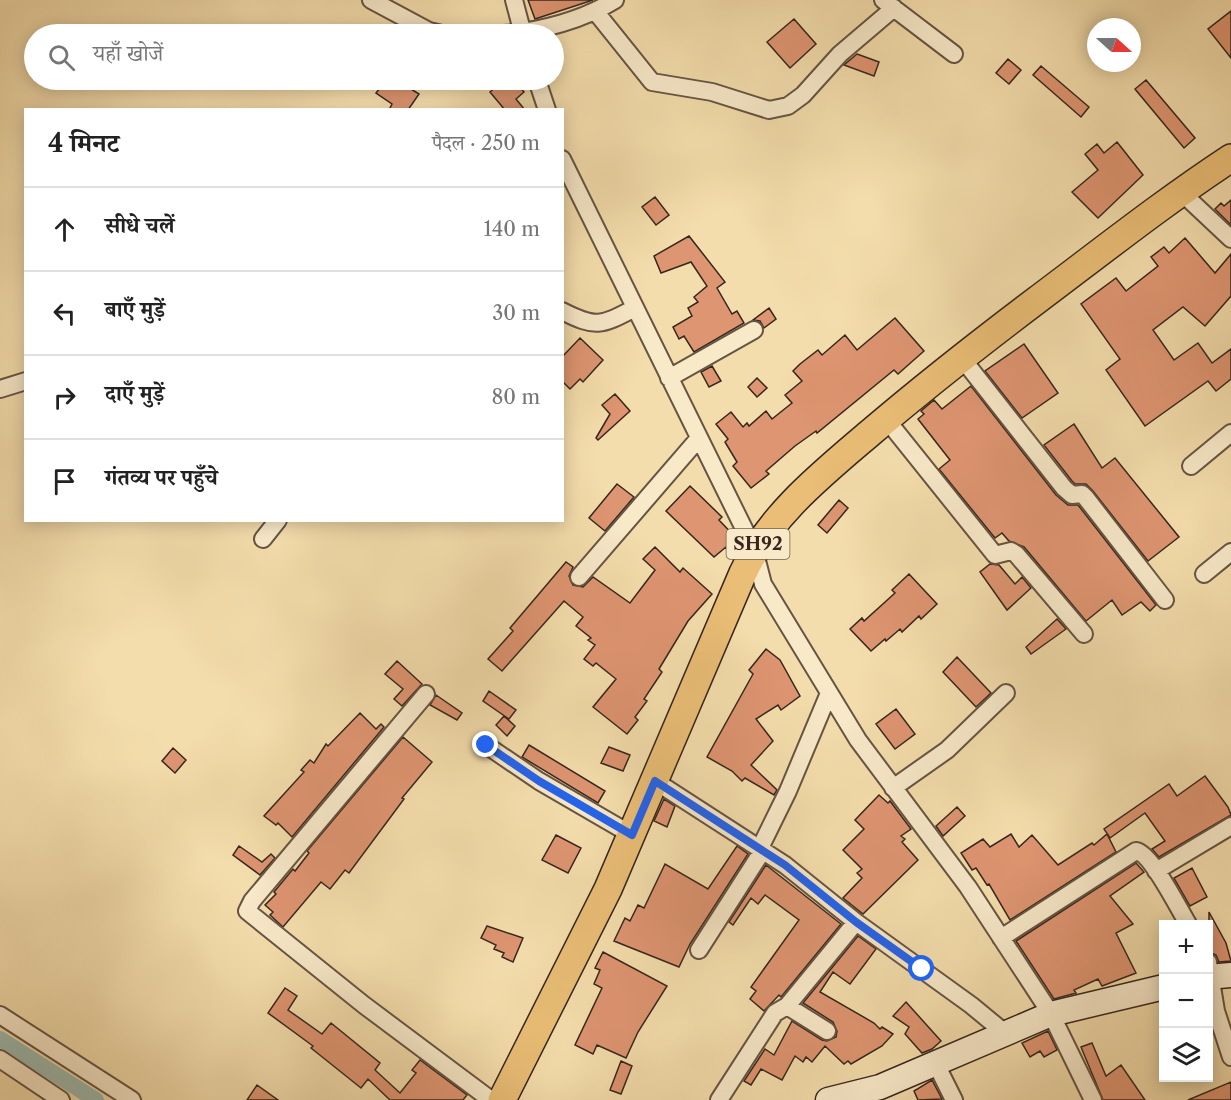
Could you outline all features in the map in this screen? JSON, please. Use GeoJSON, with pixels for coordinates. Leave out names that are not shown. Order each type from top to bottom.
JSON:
{"type":"FeatureCollection","features":[{"type":"Feature","properties":{"kind":"main road","name":"SH92"},"geometry":{"type":"LineString","coordinates":[[502,1100],[632,835],[754,549],[789,506],[886,419],[961,357],[1181,192],[1231,158]]}},
{"type":"Feature","properties":{"kind":"street"},"geometry":{"type":"LineString","coordinates":[[371,0],[416,24]]}},
{"type":"Feature","properties":{"kind":"street"},"geometry":{"type":"LineString","coordinates":[[514,0],[520,24]]}},
{"type":"Feature","properties":{"kind":"street"},"geometry":{"type":"LineString","coordinates":[[554,24],[595,11],[615,0]]}},
{"type":"Feature","properties":{"kind":"street"},"geometry":{"type":"LineString","coordinates":[[595,11],[652,82],[712,92],[770,110],[788,106],[803,95],[888,4],[954,54]]}},
{"type":"Feature","properties":{"kind":"street"},"geometry":{"type":"LineString","coordinates":[[540,90],[546,108]]}},
{"type":"Feature","properties":{"kind":"street"},"geometry":{"type":"LineString","coordinates":[[564,163],[754,549],[763,584],[858,740],[968,887],[1051,1014],[1093,1100]]}},
{"type":"Feature","properties":{"kind":"street"},"geometry":{"type":"LineString","coordinates":[[1181,192],[1231,239]]}},
{"type":"Feature","properties":{"kind":"street"},"geometry":{"type":"LineString","coordinates":[[564,312],[584,322],[602,325],[635,308]]}},
{"type":"Feature","properties":{"kind":"street"},"geometry":{"type":"LineString","coordinates":[[669,378],[754,330]]}},
{"type":"Feature","properties":{"kind":"street"},"geometry":{"type":"LineString","coordinates":[[961,357],[1064,488],[1072,495],[1082,494],[1086,498],[1166,600]]}},
{"type":"Feature","properties":{"kind":"street"},"geometry":{"type":"LineString","coordinates":[[0,389],[24,382]]}},
{"type":"Feature","properties":{"kind":"street"},"geometry":{"type":"LineString","coordinates":[[886,419],[996,555],[1011,551],[1016,554],[1084,634]]}},
{"type":"Feature","properties":{"kind":"street"},"geometry":{"type":"LineString","coordinates":[[1191,466],[1231,433]]}},
{"type":"Feature","properties":{"kind":"street"},"geometry":{"type":"LineString","coordinates":[[579,577],[699,438]]}},
{"type":"Feature","properties":{"kind":"street"},"geometry":{"type":"LineString","coordinates":[[263,539],[276,522]]}},
{"type":"Feature","properties":{"kind":"street"},"geometry":{"type":"LineString","coordinates":[[1204,574],[1231,552]]}},
{"type":"Feature","properties":{"kind":"street"},"geometry":{"type":"LineString","coordinates":[[699,950],[761,849],[829,693]]}},
{"type":"Feature","properties":{"kind":"street"},"geometry":{"type":"LineString","coordinates":[[893,788],[947,750],[1006,693]]}},
{"type":"Feature","properties":{"kind":"street"},"geometry":{"type":"LineString","coordinates":[[426,694],[252,901],[247,911],[364,1005],[491,1100]]}},
{"type":"Feature","properties":{"kind":"street"},"geometry":{"type":"LineString","coordinates":[[486,745],[539,781],[632,835]]}},
{"type":"Feature","properties":{"kind":"street"},"geometry":{"type":"LineString","coordinates":[[655,781],[761,849],[856,922],[971,1005],[1005,1033]]}},
{"type":"Feature","properties":{"kind":"street"},"geometry":{"type":"LineString","coordinates":[[1156,871],[1231,826]]}},
{"type":"Feature","properties":{"kind":"street"},"geometry":{"type":"LineString","coordinates":[[1001,938],[1136,850],[1144,854],[1186,920]]}},
{"type":"Feature","properties":{"kind":"street"},"geometry":{"type":"LineString","coordinates":[[719,1100],[775,1012],[787,1006],[856,922]]}},
{"type":"Feature","properties":{"kind":"street"},"geometry":{"type":"LineString","coordinates":[[1215,973],[1216,1011],[1231,1058]]}},
{"type":"Feature","properties":{"kind":"street"},"geometry":{"type":"LineString","coordinates":[[828,1100],[880,1087],[1051,1014],[1159,988]]}},
{"type":"Feature","properties":{"kind":"street"},"geometry":{"type":"LineString","coordinates":[[787,1006],[826,1030]]}},
{"type":"Feature","properties":{"kind":"street"},"geometry":{"type":"LineString","coordinates":[[0,1015],[132,1100]]}},
{"type":"Feature","properties":{"kind":"street"},"geometry":{"type":"LineString","coordinates":[[0,1059],[61,1100]]}},
{"type":"Feature","properties":{"kind":"street"},"geometry":{"type":"LineString","coordinates":[[936,1064],[954,1100]]}},
{"type":"Feature","properties":{"kind":"building"},"geometry":{"type":"Polygon","coordinates":[[[528,0],[593,0],[535,19],[528,0]]]}},
{"type":"Feature","properties":{"kind":"building"},"geometry":{"type":"Polygon","coordinates":[[[1231,11],[1231,58],[1208,29],[1231,11]]]}},
{"type":"Feature","properties":{"kind":"building"},"geometry":{"type":"Polygon","coordinates":[[[794,19],[816,44],[790,68],[767,42],[794,19]]]}},
{"type":"Feature","properties":{"kind":"building"},"geometry":{"type":"Polygon","coordinates":[[[857,54],[879,62],[874,76],[844,65],[857,54]]]}},
{"type":"Feature","properties":{"kind":"building"},"geometry":{"type":"Polygon","coordinates":[[[1008,59],[1021,70],[1009,84],[996,73],[1008,59]]]}},
{"type":"Feature","properties":{"kind":"building"},"geometry":{"type":"Polygon","coordinates":[[[1041,66],[1089,107],[1081,117],[1033,75],[1041,66]]]}},
{"type":"Feature","properties":{"kind":"building"},"geometry":{"type":"Polygon","coordinates":[[[1146,80],[1195,138],[1184,148],[1135,89],[1146,80]]]}},
{"type":"Feature","properties":{"kind":"building"},"geometry":{"type":"Polygon","coordinates":[[[378,90],[413,90],[419,94],[409,108],[390,108],[392,104],[376,93],[378,90]]]}},
{"type":"Feature","properties":{"kind":"building"},"geometry":{"type":"Polygon","coordinates":[[[492,90],[522,90],[524,92],[516,99],[523,108],[503,108],[490,92],[492,90]]]}},
{"type":"Feature","properties":{"kind":"building"},"geometry":{"type":"Polygon","coordinates":[[[1117,142],[1143,175],[1098,218],[1072,192],[1098,170],[1085,154],[1097,144],[1104,153],[1117,142]]]}},
{"type":"Feature","properties":{"kind":"building"},"geometry":{"type":"Polygon","coordinates":[[[655,197],[669,215],[656,225],[642,207],[655,197]]]}},
{"type":"Feature","properties":{"kind":"building"},"geometry":{"type":"Polygon","coordinates":[[[1231,200],[1231,225],[1215,209],[1221,203],[1224,206],[1231,200]]]}},
{"type":"Feature","properties":{"kind":"building"},"geometry":{"type":"Polygon","coordinates":[[[689,236],[725,282],[717,288],[732,314],[737,311],[744,323],[694,352],[684,336],[679,339],[673,327],[692,316],[688,308],[698,302],[694,297],[707,286],[691,262],[661,273],[654,256],[689,236]]]}},
{"type":"Feature","properties":{"kind":"building"},"geometry":{"type":"Polygon","coordinates":[[[1185,238],[1215,273],[1231,254],[1231,296],[1205,326],[1183,307],[1153,330],[1174,360],[1198,343],[1212,363],[1231,349],[1231,379],[1216,391],[1208,381],[1145,426],[1106,370],[1120,359],[1081,304],[1116,278],[1126,291],[1158,266],[1151,257],[1164,247],[1169,253],[1185,238]]]}},
{"type":"Feature","properties":{"kind":"building"},"geometry":{"type":"Polygon","coordinates":[[[769,308],[776,319],[764,328],[760,321],[753,320],[769,308]]]}},
{"type":"Feature","properties":{"kind":"building"},"geometry":{"type":"Polygon","coordinates":[[[895,318],[924,351],[898,374],[894,370],[817,433],[816,431],[795,446],[766,471],[769,474],[751,488],[733,466],[737,462],[725,442],[728,439],[716,424],[731,412],[743,427],[747,423],[749,426],[766,411],[772,419],[792,403],[785,395],[802,381],[793,371],[800,364],[818,350],[822,355],[845,335],[857,350],[895,318]]]}},
{"type":"Feature","properties":{"kind":"building"},"geometry":{"type":"Polygon","coordinates":[[[580,338],[603,360],[583,382],[580,379],[570,389],[564,383],[564,355],[580,338]]]}},
{"type":"Feature","properties":{"kind":"building"},"geometry":{"type":"Polygon","coordinates":[[[1024,344],[1058,393],[1022,418],[985,371],[1024,344]]]}},
{"type":"Feature","properties":{"kind":"building"},"geometry":{"type":"Polygon","coordinates":[[[712,366],[721,381],[709,387],[701,372],[712,366]]]}},
{"type":"Feature","properties":{"kind":"building"},"geometry":{"type":"Polygon","coordinates":[[[757,378],[767,388],[757,397],[748,387],[757,378]]]}},
{"type":"Feature","properties":{"kind":"building"},"geometry":{"type":"Polygon","coordinates":[[[971,386],[1056,495],[1068,505],[1078,505],[1156,605],[1150,611],[1141,602],[1122,615],[1112,600],[1086,621],[1024,547],[1009,541],[1002,533],[995,538],[939,469],[950,460],[918,419],[924,414],[921,411],[934,400],[942,409],[971,386]]]}},
{"type":"Feature","properties":{"kind":"building"},"geometry":{"type":"Polygon","coordinates":[[[615,394],[630,411],[598,440],[596,438],[610,414],[602,405],[615,394]]]}},
{"type":"Feature","properties":{"kind":"building"},"geometry":{"type":"Polygon","coordinates":[[[1074,424],[1102,468],[1115,458],[1179,537],[1148,561],[1093,491],[1086,484],[1075,484],[1044,445],[1074,424]]]}},
{"type":"Feature","properties":{"kind":"building"},"geometry":{"type":"Polygon","coordinates":[[[617,484],[634,497],[605,531],[589,518],[617,484]]]}},
{"type":"Feature","properties":{"kind":"building"},"geometry":{"type":"Polygon","coordinates":[[[690,486],[722,517],[719,520],[738,540],[739,543],[730,552],[726,547],[714,557],[666,511],[690,486]]]}},
{"type":"Feature","properties":{"kind":"building"},"geometry":{"type":"Polygon","coordinates":[[[839,500],[848,508],[827,533],[818,525],[839,500]]]}},
{"type":"Feature","properties":{"kind":"building"},"geometry":{"type":"Polygon","coordinates":[[[655,547],[680,572],[683,568],[712,594],[688,621],[659,669],[662,672],[644,699],[647,701],[635,717],[638,720],[627,734],[593,707],[616,679],[596,663],[593,666],[584,659],[595,645],[588,640],[591,638],[576,626],[583,617],[564,601],[502,671],[488,659],[513,631],[510,628],[566,562],[573,567],[569,576],[573,585],[583,587],[593,577],[630,603],[655,570],[643,559],[655,547]]]}},
{"type":"Feature","properties":{"kind":"building"},"geometry":{"type":"Polygon","coordinates":[[[990,564],[999,565],[1015,584],[1022,577],[1031,588],[1007,610],[980,572],[990,564]]]}},
{"type":"Feature","properties":{"kind":"building"},"geometry":{"type":"Polygon","coordinates":[[[909,574],[937,604],[921,619],[919,616],[902,632],[900,629],[871,651],[850,629],[862,618],[864,621],[895,593],[892,590],[909,574]]]}},
{"type":"Feature","properties":{"kind":"building"},"geometry":{"type":"Polygon","coordinates":[[[1057,619],[1066,629],[1031,654],[1026,647],[1057,619]]]}},
{"type":"Feature","properties":{"kind":"building"},"geometry":{"type":"Polygon","coordinates":[[[766,649],[780,660],[800,696],[781,710],[778,705],[756,719],[773,741],[751,765],[777,790],[774,795],[745,778],[742,781],[732,771],[707,757],[753,674],[749,670],[766,649]]]}},
{"type":"Feature","properties":{"kind":"building"},"geometry":{"type":"Polygon","coordinates":[[[957,657],[991,693],[976,707],[943,672],[957,657]]]}},
{"type":"Feature","properties":{"kind":"building"},"geometry":{"type":"Polygon","coordinates":[[[397,661],[422,684],[402,706],[394,699],[403,689],[385,674],[397,661]]]}},
{"type":"Feature","properties":{"kind":"building"},"geometry":{"type":"Polygon","coordinates":[[[489,691],[516,710],[509,719],[483,701],[489,691]]]}},
{"type":"Feature","properties":{"kind":"building"},"geometry":{"type":"Polygon","coordinates":[[[436,695],[462,713],[457,720],[430,705],[436,695]]]}},
{"type":"Feature","properties":{"kind":"building"},"geometry":{"type":"Polygon","coordinates":[[[896,709],[915,734],[895,749],[876,724],[896,709]]]}},
{"type":"Feature","properties":{"kind":"building"},"geometry":{"type":"Polygon","coordinates":[[[360,713],[376,729],[381,724],[384,727],[292,837],[278,823],[276,825],[264,816],[304,772],[301,770],[310,760],[314,763],[326,744],[328,746],[360,713]]]}},
{"type":"Feature","properties":{"kind":"building"},"geometry":{"type":"Polygon","coordinates":[[[504,716],[515,726],[507,736],[496,725],[504,716]]]}},
{"type":"Feature","properties":{"kind":"building"},"geometry":{"type":"Polygon","coordinates":[[[403,737],[432,762],[402,798],[404,799],[349,873],[345,870],[330,889],[321,882],[283,927],[270,915],[273,912],[265,905],[276,894],[274,892],[293,869],[295,871],[309,853],[307,851],[403,737]]]}},
{"type":"Feature","properties":{"kind":"building"},"geometry":{"type":"Polygon","coordinates":[[[529,745],[605,791],[598,803],[522,757],[529,745]]]}},
{"type":"Feature","properties":{"kind":"building"},"geometry":{"type":"Polygon","coordinates":[[[609,747],[630,755],[623,771],[601,763],[609,747]]]}},
{"type":"Feature","properties":{"kind":"building"},"geometry":{"type":"Polygon","coordinates":[[[173,748],[186,760],[175,773],[162,761],[173,748]]]}},
{"type":"Feature","properties":{"kind":"building"},"geometry":{"type":"Polygon","coordinates":[[[1205,776],[1228,807],[1231,815],[1159,857],[1152,849],[1165,841],[1145,813],[1110,838],[1104,829],[1169,784],[1177,796],[1205,776]]]}},
{"type":"Feature","properties":{"kind":"building"},"geometry":{"type":"Polygon","coordinates":[[[879,795],[888,803],[890,801],[911,829],[901,836],[905,839],[902,842],[918,860],[863,914],[843,898],[862,878],[857,873],[862,869],[843,850],[864,829],[855,820],[879,795]]]}},
{"type":"Feature","properties":{"kind":"building"},"geometry":{"type":"Polygon","coordinates":[[[664,799],[675,806],[667,827],[654,821],[664,799]]]}},
{"type":"Feature","properties":{"kind":"building"},"geometry":{"type":"Polygon","coordinates":[[[957,807],[965,816],[943,836],[936,826],[957,807]]]}},
{"type":"Feature","properties":{"kind":"building"},"geometry":{"type":"Polygon","coordinates":[[[1011,834],[1019,847],[1032,835],[1058,865],[1092,843],[1094,845],[1107,834],[1116,852],[1010,920],[989,884],[987,885],[976,868],[972,870],[961,853],[983,839],[990,847],[1011,834]]]}},
{"type":"Feature","properties":{"kind":"building"},"geometry":{"type":"Polygon","coordinates":[[[556,835],[581,848],[568,873],[542,860],[556,835]]]}},
{"type":"Feature","properties":{"kind":"building"},"geometry":{"type":"Polygon","coordinates":[[[239,846],[262,862],[271,854],[275,858],[260,875],[233,855],[239,846]]]}},
{"type":"Feature","properties":{"kind":"building"},"geometry":{"type":"Polygon","coordinates":[[[737,846],[748,854],[690,944],[679,967],[614,941],[625,918],[630,921],[638,905],[644,908],[665,864],[708,889],[737,846]]]}},
{"type":"Feature","properties":{"kind":"building"},"geometry":{"type":"Polygon","coordinates":[[[1136,863],[1144,872],[1110,896],[1133,924],[1116,933],[1136,973],[1102,986],[1098,979],[1074,990],[1076,993],[1054,999],[1016,941],[1136,863]]]}},
{"type":"Feature","properties":{"kind":"building"},"geometry":{"type":"Polygon","coordinates":[[[766,865],[841,924],[781,997],[779,995],[764,1011],[750,999],[756,991],[751,987],[799,920],[765,895],[758,904],[751,898],[733,925],[729,922],[766,865]]]}},
{"type":"Feature","properties":{"kind":"building"},"geometry":{"type":"Polygon","coordinates":[[[1192,868],[1207,897],[1190,906],[1174,878],[1192,868]]]}},
{"type":"Feature","properties":{"kind":"building"},"geometry":{"type":"Polygon","coordinates":[[[1209,912],[1226,943],[1231,961],[1219,962],[1213,954],[1213,920],[1209,920],[1209,912]]]}},
{"type":"Feature","properties":{"kind":"building"},"geometry":{"type":"Polygon","coordinates":[[[487,926],[523,938],[513,962],[502,957],[504,953],[494,949],[496,945],[481,938],[487,926]]]}},
{"type":"Feature","properties":{"kind":"building"},"geometry":{"type":"Polygon","coordinates":[[[858,936],[876,949],[850,984],[833,972],[820,992],[874,1023],[880,1029],[882,1027],[893,1034],[882,1046],[851,1064],[848,1061],[844,1064],[825,1046],[812,1062],[806,1057],[803,1062],[795,1056],[782,1080],[761,1069],[751,1085],[744,1081],[765,1049],[774,1055],[792,1021],[822,1040],[827,1041],[836,1037],[837,1031],[833,1022],[803,1003],[858,936]]]}},
{"type":"Feature","properties":{"kind":"building"},"geometry":{"type":"Polygon","coordinates":[[[603,952],[667,986],[638,1032],[626,1058],[597,1045],[593,1054],[575,1045],[602,988],[594,984],[600,970],[595,968],[603,952]]]}},
{"type":"Feature","properties":{"kind":"building"},"geometry":{"type":"Polygon","coordinates":[[[285,988],[297,996],[288,1010],[322,1034],[331,1023],[380,1063],[375,1070],[400,1093],[416,1073],[412,1070],[420,1060],[467,1095],[463,1100],[390,1100],[368,1079],[361,1088],[311,1048],[313,1046],[268,1013],[285,988]]]}},
{"type":"Feature","properties":{"kind":"building"},"geometry":{"type":"Polygon","coordinates":[[[906,1002],[941,1041],[932,1049],[922,1053],[905,1034],[909,1027],[893,1016],[906,1002]]]}},
{"type":"Feature","properties":{"kind":"building"},"geometry":{"type":"Polygon","coordinates":[[[1048,1031],[1057,1050],[1044,1057],[1040,1051],[1030,1057],[1022,1043],[1048,1031]]]}},
{"type":"Feature","properties":{"kind":"building"},"geometry":{"type":"Polygon","coordinates":[[[1092,1043],[1106,1076],[1121,1065],[1145,1100],[1103,1100],[1081,1047],[1092,1043]]]}},
{"type":"Feature","properties":{"kind":"building"},"geometry":{"type":"Polygon","coordinates":[[[621,1061],[632,1066],[621,1094],[610,1090],[621,1061]]]}},
{"type":"Feature","properties":{"kind":"building"},"geometry":{"type":"Polygon","coordinates":[[[932,1080],[942,1099],[918,1100],[914,1091],[932,1080]]]}},
{"type":"Feature","properties":{"kind":"building"},"geometry":{"type":"Polygon","coordinates":[[[1231,1082],[1231,1100],[1188,1100],[1231,1082]]]}},
{"type":"Feature","properties":{"kind":"building"},"geometry":{"type":"Polygon","coordinates":[[[257,1085],[278,1100],[247,1100],[257,1085]]]}},
{"type":"Feature","properties":{"kind":"waterway"},"geometry":{"type":"LineString","coordinates":[[0,1039],[96,1100]]}},
{"type":"Feature","properties":{"kind":"route"},"geometry":{"type":"LineString","coordinates":[[486,745],[539,781],[632,835],[655,781],[710,814],[785,865],[856,922],[922,969]]}}]}
